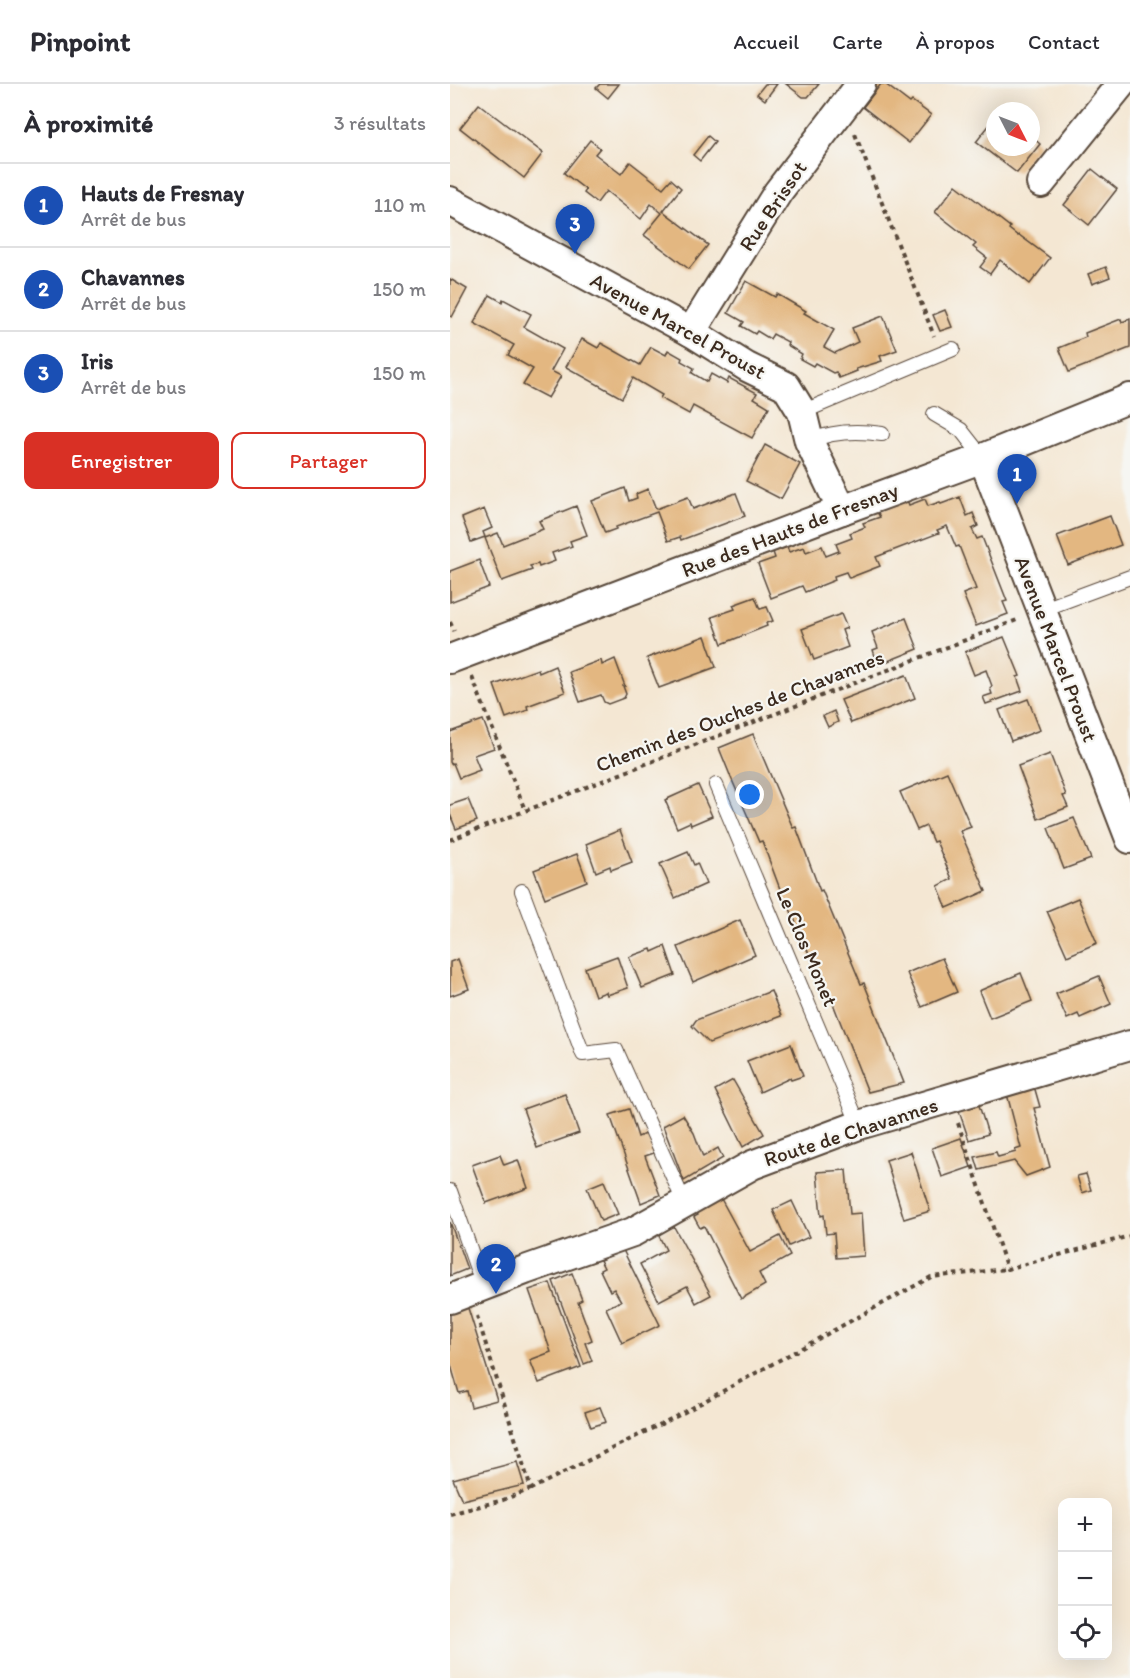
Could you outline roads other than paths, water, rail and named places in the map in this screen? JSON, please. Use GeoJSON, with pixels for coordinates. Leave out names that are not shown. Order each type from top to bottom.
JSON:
{"type":"FeatureCollection","features":[{"type":"Feature","properties":{"kind":"street","name":"Rue Brissot"},"geometry":{"type":"LineString","coordinates":[[691,332],[778,192],[861,84]]}},
{"type":"Feature","properties":{"kind":"street"},"geometry":{"type":"LineString","coordinates":[[1041,183],[1121,84]]}},
{"type":"Feature","properties":{"kind":"street","name":"Avenue Marcel Proust"},"geometry":{"type":"LineString","coordinates":[[450,201],[691,332],[747,367],[786,386],[802,412],[809,441],[842,510]]}},
{"type":"Feature","properties":{"kind":"street","name":"Rue des Hauts de Fresnay"},"geometry":{"type":"LineString","coordinates":[[457,657],[983,458],[1130,398]]}},
{"type":"Feature","properties":{"kind":"street","name":"Avenue Marcel Proust"},"geometry":{"type":"LineString","coordinates":[[983,458],[1130,839]]}},
{"type":"Feature","properties":{"kind":"street","name":"Route de Chavannes"},"geometry":{"type":"LineString","coordinates":[[467,1292],[633,1232],[752,1165],[859,1125],[1130,1045]]}},
{"type":"Feature","properties":{"kind":"lane"},"geometry":{"type":"LineString","coordinates":[[802,412],[947,351]]}},
{"type":"Feature","properties":{"kind":"lane"},"geometry":{"type":"LineString","coordinates":[[934,414],[960,430],[983,458]]}},
{"type":"Feature","properties":{"kind":"lane"},"geometry":{"type":"LineString","coordinates":[[809,441],[824,434],[860,430],[882,434]]}},
{"type":"Feature","properties":{"kind":"lane"},"geometry":{"type":"LineString","coordinates":[[1041,610],[1130,577]]}},
{"type":"Feature","properties":{"kind":"lane","name":"Le Clos Monet"},"geometry":{"type":"LineString","coordinates":[[716,785],[859,1125]]}},
{"type":"Feature","properties":{"kind":"lane"},"geometry":{"type":"LineString","coordinates":[[522,891],[582,1054],[616,1050],[685,1204]]}},
{"type":"Feature","properties":{"kind":"lane"},"geometry":{"type":"LineString","coordinates":[[450,1191],[467,1292]]}},
{"type":"Feature","properties":{"kind":"place","name":"Iris"},"geometry":{"type":"Point","coordinates":[575,254]}},
{"type":"Feature","properties":{"kind":"place","name":"Hauts de Fresnay"},"geometry":{"type":"Point","coordinates":[1017,504]}},
{"type":"Feature","properties":{"kind":"place","name":"Chavannes"},"geometry":{"type":"Point","coordinates":[496,1294]}}]}
